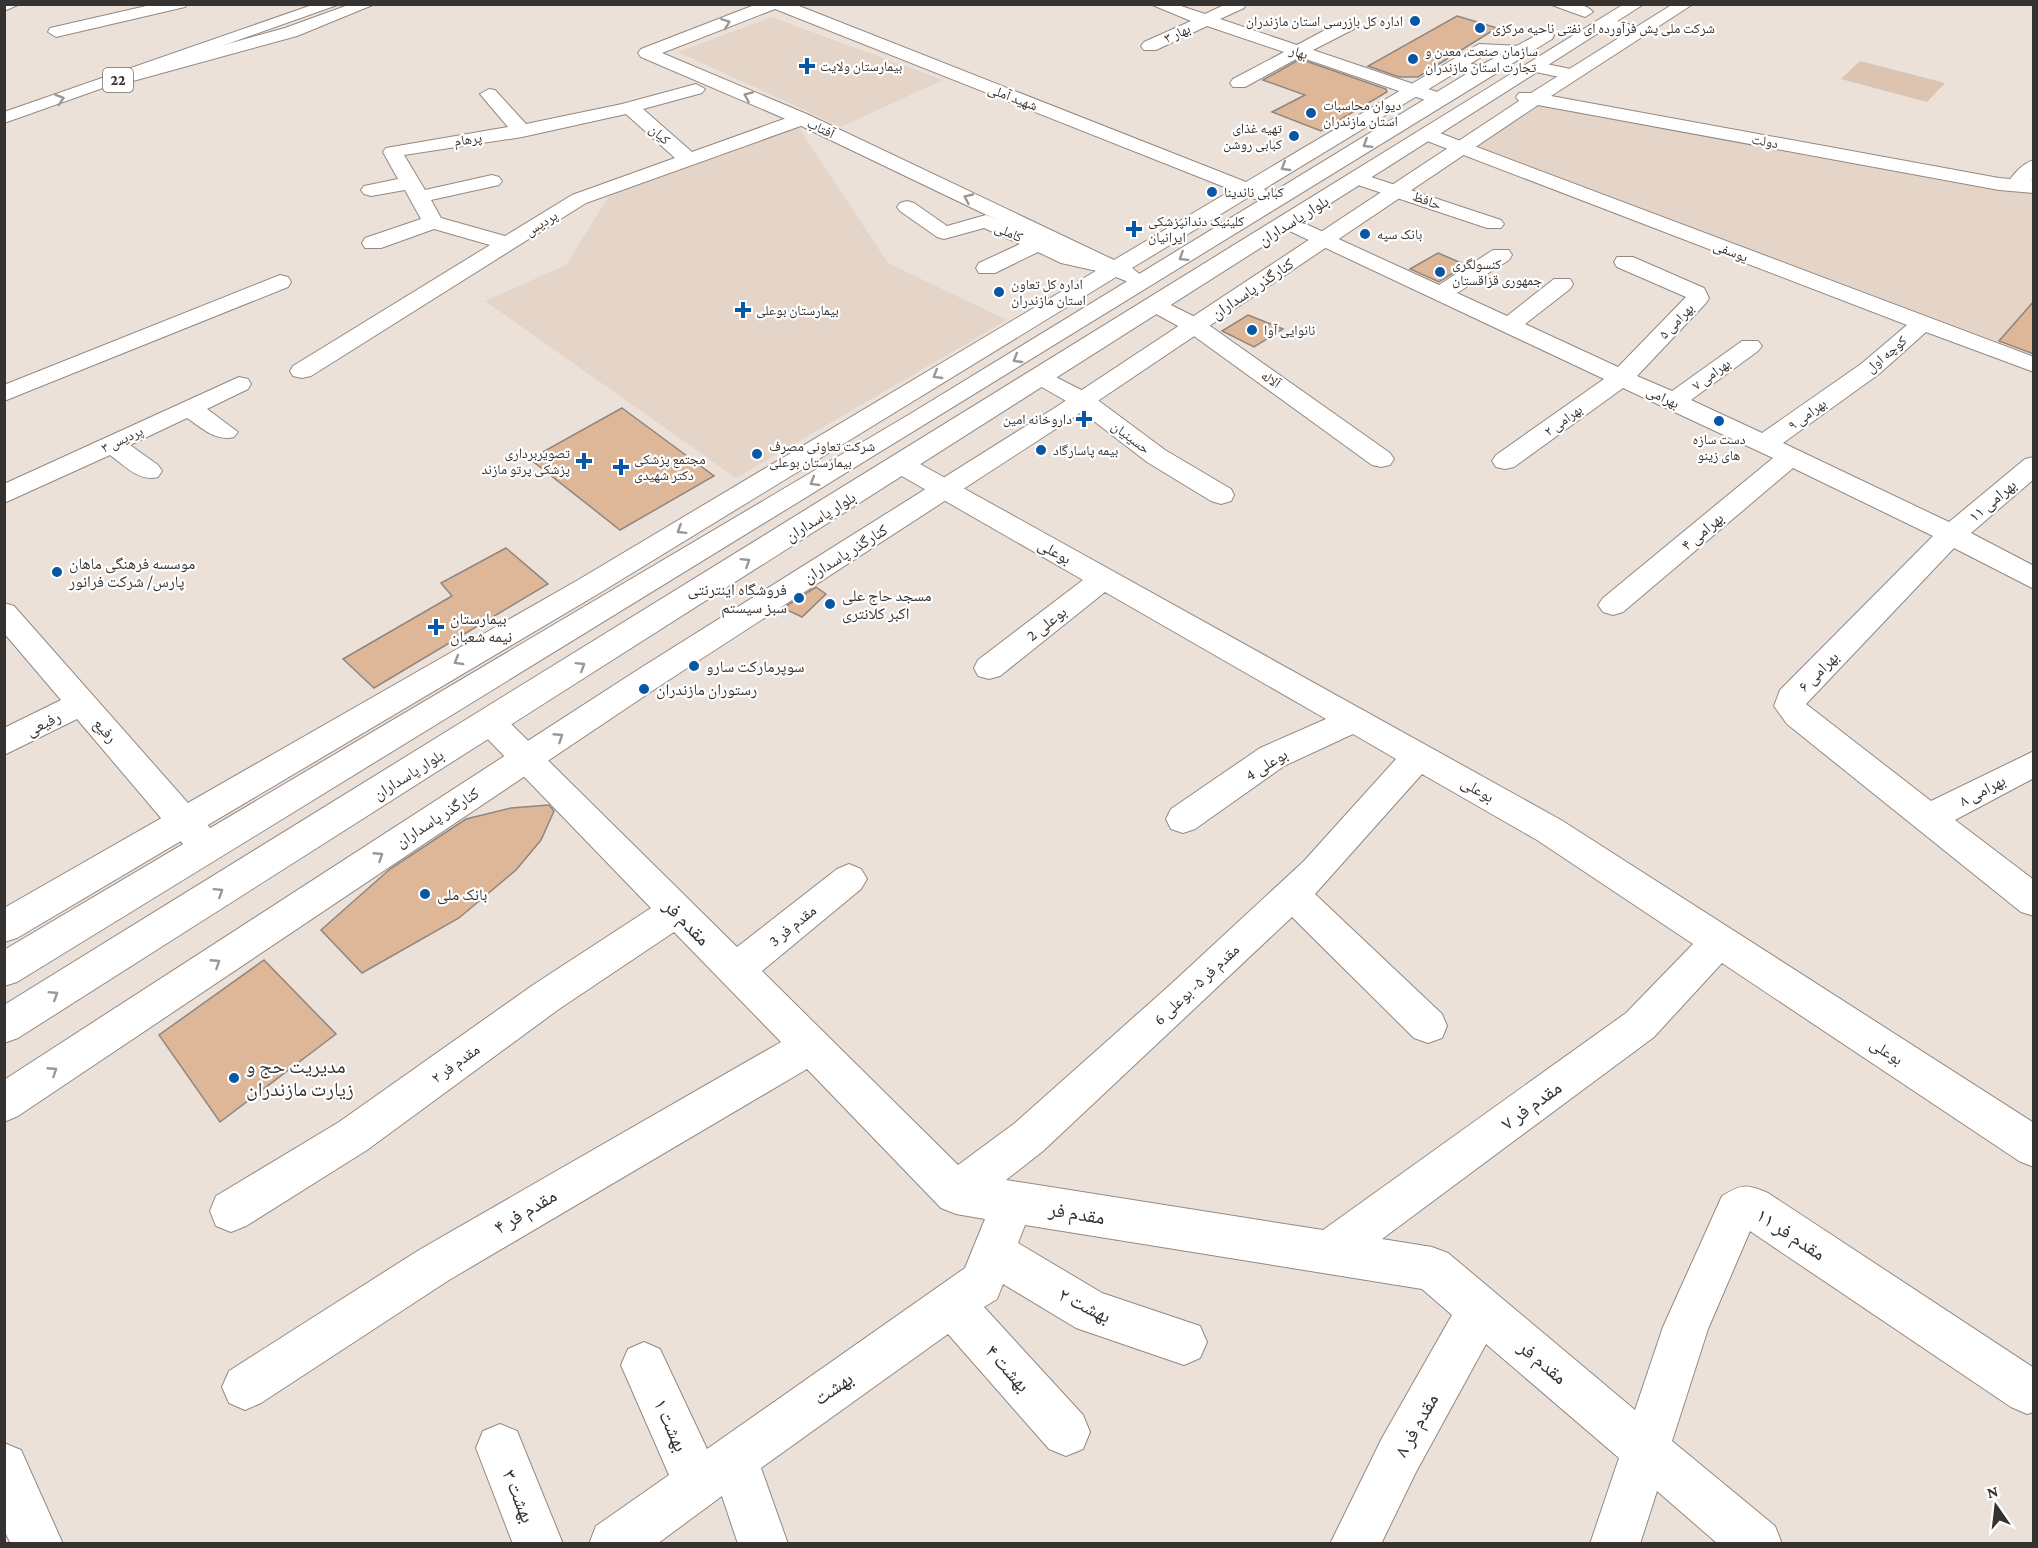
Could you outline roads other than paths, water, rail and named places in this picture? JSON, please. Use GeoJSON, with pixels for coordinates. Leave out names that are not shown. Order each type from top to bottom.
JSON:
{"type":"FeatureCollection","features":[{"type":"Feature","properties":{"kind":"main road"},"geometry":{"type":"LineString","coordinates":[[56,32],[179,4]]}},
{"type":"Feature","properties":{"kind":"main road"},"geometry":{"type":"LineString","coordinates":[[89,70],[289,4]]}},
{"type":"Feature","properties":{"kind":"main road","name":"22"},"geometry":{"type":"LineString","coordinates":[[4,118],[122,79],[332,4]]}},
{"type":"Feature","properties":{"kind":"main road"},"geometry":{"type":"LineString","coordinates":[[122,79],[291,32],[367,4]]}},
{"type":"Feature","properties":{"kind":"main road","name":"آفتاب"},"geometry":{"type":"LineString","coordinates":[[773,4],[646,53],[802,119],[1115,268]]}},
{"type":"Feature","properties":{"kind":"main road","name":"شهید آملی"},"geometry":{"type":"LineString","coordinates":[[778,4],[1248,189],[1282,211]]}},
{"type":"Feature","properties":{"kind":"main road"},"geometry":{"type":"LineString","coordinates":[[1557,4],[1596,13],[1640,33]]}},
{"type":"Feature","properties":{"kind":"main road","name":"بلوار پاسداران"},"geometry":{"type":"LineString","coordinates":[[4,970],[206,847],[1151,293],[1282,211],[1440,99],[1479,76],[1529,59],[1596,13],[1636,4]]}},
{"type":"Feature","properties":{"kind":"main road","name":"کنارگذر پاسداران"},"geometry":{"type":"LineString","coordinates":[[4,1103],[525,759],[1196,326],[1534,99],[1685,4]]}},
{"type":"Feature","properties":{"kind":"main road"},"geometry":{"type":"LineString","coordinates":[[4,6],[12,5]]}},
{"type":"Feature","properties":{"kind":"main road","name":"بهار ۳"},"geometry":{"type":"LineString","coordinates":[[1150,46],[1238,5]]}},
{"type":"Feature","properties":{"kind":"main road","name":"بهار"},"geometry":{"type":"LineString","coordinates":[[1160,10],[1205,21],[1440,99]]}},
{"type":"Feature","properties":{"kind":"main road"},"geometry":{"type":"LineString","coordinates":[[1239,83],[1348,25]]}},
{"type":"Feature","properties":{"kind":"main road"},"geometry":{"type":"LineString","coordinates":[[4,927],[184,820],[588,587],[1414,90],[1479,76],[1485,48],[1529,59],[1574,75]]}},
{"type":"Feature","properties":{"kind":"main road","name":"بلوار پاسداران"},"geometry":{"type":"LineString","coordinates":[[1282,211],[1359,178],[1428,135],[1479,76]]}},
{"type":"Feature","properties":{"kind":"main road","name":"دولت"},"geometry":{"type":"LineString","coordinates":[[1479,76],[1534,99],[2025,186]]}},
{"type":"Feature","properties":{"kind":"main road","name":"پرهام"},"geometry":{"type":"LineString","coordinates":[[433,222],[393,152],[522,131],[632,108],[696,88]]}},
{"type":"Feature","properties":{"kind":"main road"},"geometry":{"type":"LineString","coordinates":[[489,94],[522,131]]}},
{"type":"Feature","properties":{"kind":"main road","name":"کیان"},"geometry":{"type":"LineString","coordinates":[[632,108],[689,160]]}},
{"type":"Feature","properties":{"kind":"main road","name":"پردیس"},"geometry":{"type":"LineString","coordinates":[[302,371],[579,199],[802,119]]}},
{"type":"Feature","properties":{"kind":"main road","name":"یوسفی"},"geometry":{"type":"LineString","coordinates":[[1428,135],[2034,365]]}},
{"type":"Feature","properties":{"kind":"main road"},"geometry":{"type":"LineString","coordinates":[[2025,186],[2034,166]]}},
{"type":"Feature","properties":{"kind":"main road","name":"حافظ"},"geometry":{"type":"LineString","coordinates":[[1359,178],[1400,190],[1494,224]]}},
{"type":"Feature","properties":{"kind":"main road"},"geometry":{"type":"LineString","coordinates":[[371,190],[415,190],[492,181]]}},
{"type":"Feature","properties":{"kind":"main road","name":"کاملی"},"geometry":{"type":"LineString","coordinates":[[908,207],[944,233],[986,221],[1069,258],[1115,268]]}},
{"type":"Feature","properties":{"kind":"main road","name":"بهرامی"},"geometry":{"type":"LineString","coordinates":[[1282,211],[1324,239],[1791,456],[2034,579]]}},
{"type":"Feature","properties":{"kind":"main road"},"geometry":{"type":"LineString","coordinates":[[373,243],[433,222],[508,243]]}},
{"type":"Feature","properties":{"kind":"main road"},"geometry":{"type":"LineString","coordinates":[[987,268],[1036,244]]}},
{"type":"Feature","properties":{"kind":"main road"},"geometry":{"type":"LineString","coordinates":[[1441,293],[1501,255]]}},
{"type":"Feature","properties":{"kind":"main road","name":"بهرامی ۵"},"geometry":{"type":"LineString","coordinates":[[1620,378],[1699,296],[1625,262]]}},
{"type":"Feature","properties":{"kind":"main road","name":"آلاله"},"geometry":{"type":"LineString","coordinates":[[1115,268],[1381,459]]}},
{"type":"Feature","properties":{"kind":"main road"},"geometry":{"type":"LineString","coordinates":[[4,394],[280,282]]}},
{"type":"Feature","properties":{"kind":"main road"},"geometry":{"type":"LineString","coordinates":[[1510,325],[1562,284]]}},
{"type":"Feature","properties":{"kind":"main road","name":"بلوار پاسداران"},"geometry":{"type":"LineString","coordinates":[[4,1026],[1042,377],[1151,293]]}},
{"type":"Feature","properties":{"kind":"main road","name":"کوچه اول"},"geometry":{"type":"LineString","coordinates":[[1849,384],[1922,324]]}},
{"type":"Feature","properties":{"kind":"main road","name":"بهرامی ۷"},"geometry":{"type":"LineString","coordinates":[[1673,402],[1750,346]]}},
{"type":"Feature","properties":{"kind":"main road","name":"حسینیان"},"geometry":{"type":"LineString","coordinates":[[1042,377],[1082,400],[1156,456],[1221,495]]}},
{"type":"Feature","properties":{"kind":"main road","name":"بهرامی ۲"},"geometry":{"type":"LineString","coordinates":[[1505,461],[1620,378]]}},
{"type":"Feature","properties":{"kind":"main road","name":"پردیس ۳"},"geometry":{"type":"LineString","coordinates":[[4,495],[239,384]]}},
{"type":"Feature","properties":{"kind":"main road","name":"بهرامی ۹"},"geometry":{"type":"LineString","coordinates":[[1764,444],[1849,384]]}},
{"type":"Feature","properties":{"kind":"main road"},"geometry":{"type":"LineString","coordinates":[[189,408],[225,432]]}},
{"type":"Feature","properties":{"kind":"main road"},"geometry":{"type":"LineString","coordinates":[[111,444],[149,471]]}},
{"type":"Feature","properties":{"kind":"main road","name":"بهرامی ۴"},"geometry":{"type":"LineString","coordinates":[[1613,605],[1791,456]]}},
{"type":"Feature","properties":{"kind":"main road","name":"بوعلی"},"geometry":{"type":"LineString","coordinates":[[902,465],[1549,830],[2034,1147]]}},
{"type":"Feature","properties":{"kind":"main road","name":"بهرامی ۱۱"},"geometry":{"type":"LineString","coordinates":[[1951,535],[2034,465]]}},
{"type":"Feature","properties":{"kind":"main road","name":"بهرامی ۶"},"geometry":{"type":"LineString","coordinates":[[1931,818],[1798,716],[1790,706],[1791,698],[1951,535]]}},
{"type":"Feature","properties":{"kind":"main road","name":"بوعلی 2"},"geometry":{"type":"LineString","coordinates":[[989,668],[1104,578]]}},
{"type":"Feature","properties":{"kind":"main road","name":"رفیع"},"geometry":{"type":"LineString","coordinates":[[4,614],[206,847]]}},
{"type":"Feature","properties":{"kind":"main road","name":"رفیعی"},"geometry":{"type":"LineString","coordinates":[[4,743],[82,703]]}},
{"type":"Feature","properties":{"kind":"main road","name":"بوعلی 4"},"geometry":{"type":"LineString","coordinates":[[1183,819],[1272,757],[1355,720]]}},
{"type":"Feature","properties":{"kind":"main road","name":"مقدم فر"},"geometry":{"type":"LineString","coordinates":[[490,722],[956,1193],[1432,1269],[1757,1544]]}},
{"type":"Feature","properties":{"kind":"main road","name":"مقدم فر ۵- بوعلی 6"},"geometry":{"type":"LineString","coordinates":[[956,1193],[1029,1137],[1183,997],[1316,871],[1419,756]]}},
{"type":"Feature","properties":{"kind":"main road","name":"بهرامی ۸"},"geometry":{"type":"LineString","coordinates":[[1931,818],[2034,763]]}},
{"type":"Feature","properties":{"kind":"main road"},"geometry":{"type":"LineString","coordinates":[[1931,818],[2034,901]]}},
{"type":"Feature","properties":{"kind":"main road","name":"مقدم فر 3"},"geometry":{"type":"LineString","coordinates":[[735,971],[849,879]]}},
{"type":"Feature","properties":{"kind":"main road"},"geometry":{"type":"LineString","coordinates":[[1292,894],[1428,1026]]}},
{"type":"Feature","properties":{"kind":"main road","name":"مقدم فر ۲"},"geometry":{"type":"LineString","coordinates":[[231,1211],[353,1136],[546,997],[676,911]]}},
{"type":"Feature","properties":{"kind":"main road","name":"مقدم فر ۷"},"geometry":{"type":"LineString","coordinates":[[1329,1252],[1640,1025],[1719,941]]}},
{"type":"Feature","properties":{"kind":"main road","name":"مقدم فر ۴"},"geometry":{"type":"LineString","coordinates":[[245,1386],[434,1265],[810,1046]]}},
{"type":"Feature","properties":{"kind":"main road","name":"بهشت"},"geometry":{"type":"LineString","coordinates":[[642,1535],[716,1471],[981,1283],[1013,1202]]}},
{"type":"Feature","properties":{"kind":"main road","name":"مقدم فر ۱۱"},"geometry":{"type":"LineString","coordinates":[[1646,1449],[1686,1327],[1737,1211],[1745,1206],[1753,1208],[2027,1391]]}},
{"type":"Feature","properties":{"kind":"main road","name":"بهشت ۲"},"geometry":{"type":"LineString","coordinates":[[993,1252],[1092,1312],[1184,1342]]}},
{"type":"Feature","properties":{"kind":"main road","name":"بهشت ۴"},"geometry":{"type":"LineString","coordinates":[[951,1305],[1066,1432]]}},
{"type":"Feature","properties":{"kind":"main road","name":"مقدم فر ۸"},"geometry":{"type":"LineString","coordinates":[[1355,1544],[1400,1455],[1480,1309]]}},
{"type":"Feature","properties":{"kind":"main road","name":"بهشت ۱"},"geometry":{"type":"LineString","coordinates":[[644,1365],[763,1544]]}},
{"type":"Feature","properties":{"kind":"main road","name":"بهشت ۳"},"geometry":{"type":"LineString","coordinates":[[500,1448],[538,1544]]}},
{"type":"Feature","properties":{"kind":"main road"},"geometry":{"type":"LineString","coordinates":[[1615,1544],[1646,1449]]}},
{"type":"Feature","properties":{"kind":"main road"},"geometry":{"type":"LineString","coordinates":[[4,1467],[19,1508],[38,1544]]}},
{"type":"Feature","properties":{"kind":"place","name":"اداره کل بازرسی استان مازندران"},"geometry":{"type":"Point","coordinates":[1415,21]}},
{"type":"Feature","properties":{"kind":"place","name":"شرکت ملی پش فرآورده ای نفتی ناحیه مرکزی"},"geometry":{"type":"Point","coordinates":[1480,28]}},
{"type":"Feature","properties":{"kind":"place","name":"سازمان صنعت، معدن و تجارت استان مازندران"},"geometry":{"type":"Point","coordinates":[1413,59]}},
{"type":"Feature","properties":{"kind":"place","name":"بیمارستان ولایت"},"geometry":{"type":"Point","coordinates":[807,66]}},
{"type":"Feature","properties":{"kind":"place","name":"دیوان محاسبات استان مازندران"},"geometry":{"type":"Point","coordinates":[1311,113]}},
{"type":"Feature","properties":{"kind":"place","name":"تهیه غذای کبابی روشن"},"geometry":{"type":"Point","coordinates":[1294,136]}},
{"type":"Feature","properties":{"kind":"place","name":"کبابی ناندینا"},"geometry":{"type":"Point","coordinates":[1212,192]}},
{"type":"Feature","properties":{"kind":"place","name":"کلینیک دندانپزشکی ایرانیان"},"geometry":{"type":"Point","coordinates":[1134,229]}},
{"type":"Feature","properties":{"kind":"place","name":"بانک سپه"},"geometry":{"type":"Point","coordinates":[1365,234]}},
{"type":"Feature","properties":{"kind":"place","name":"کنسولگری جمهوری قزاقستان"},"geometry":{"type":"Point","coordinates":[1440,272]}},
{"type":"Feature","properties":{"kind":"place","name":"اداره کل تعاون استان مازندران"},"geometry":{"type":"Point","coordinates":[999,292]}},
{"type":"Feature","properties":{"kind":"place","name":"بیمارستان بوعلی"},"geometry":{"type":"Point","coordinates":[743,310]}},
{"type":"Feature","properties":{"kind":"place","name":"نانوایی آوا"},"geometry":{"type":"Point","coordinates":[1252,330]}},
{"type":"Feature","properties":{"kind":"place","name":"داروخانه امین"},"geometry":{"type":"Point","coordinates":[1084,419]}},
{"type":"Feature","properties":{"kind":"place","name":"دست سازه های زینو"},"geometry":{"type":"Point","coordinates":[1719,421]}},
{"type":"Feature","properties":{"kind":"place","name":"بیمه پاسارگاد"},"geometry":{"type":"Point","coordinates":[1041,450]}},
{"type":"Feature","properties":{"kind":"place","name":"شرکت تعاونی مصرف بیمارستان بوعلی"},"geometry":{"type":"Point","coordinates":[757,454]}},
{"type":"Feature","properties":{"kind":"place","name":"تصویربرداری پزشکی پرتو مازند"},"geometry":{"type":"Point","coordinates":[584,461]}},
{"type":"Feature","properties":{"kind":"place","name":"مجتمع پزشکی دکتر شهیدی"},"geometry":{"type":"Point","coordinates":[621,467]}},
{"type":"Feature","properties":{"kind":"place","name":"موسسه فرهنگی ماهان پارس/ شرکت فرانور"},"geometry":{"type":"Point","coordinates":[57,572]}},
{"type":"Feature","properties":{"kind":"place","name":"فروشگاه اینترنتی سبز سیستم"},"geometry":{"type":"Point","coordinates":[799,598]}},
{"type":"Feature","properties":{"kind":"place","name":"مسجد حاج علی اکبر کلانتری"},"geometry":{"type":"Point","coordinates":[830,604]}},
{"type":"Feature","properties":{"kind":"place","name":"بیمارستان نیمه شعبان"},"geometry":{"type":"Point","coordinates":[436,627]}},
{"type":"Feature","properties":{"kind":"place","name":"سوپرمارکت سارو"},"geometry":{"type":"Point","coordinates":[694,666]}},
{"type":"Feature","properties":{"kind":"place","name":"رستوران مازندران"},"geometry":{"type":"Point","coordinates":[644,689]}},
{"type":"Feature","properties":{"kind":"place","name":"بانک ملی"},"geometry":{"type":"Point","coordinates":[425,894]}},
{"type":"Feature","properties":{"kind":"place","name":"مدیریت حج و زیارت مازندران"},"geometry":{"type":"Point","coordinates":[234,1078]}}]}
